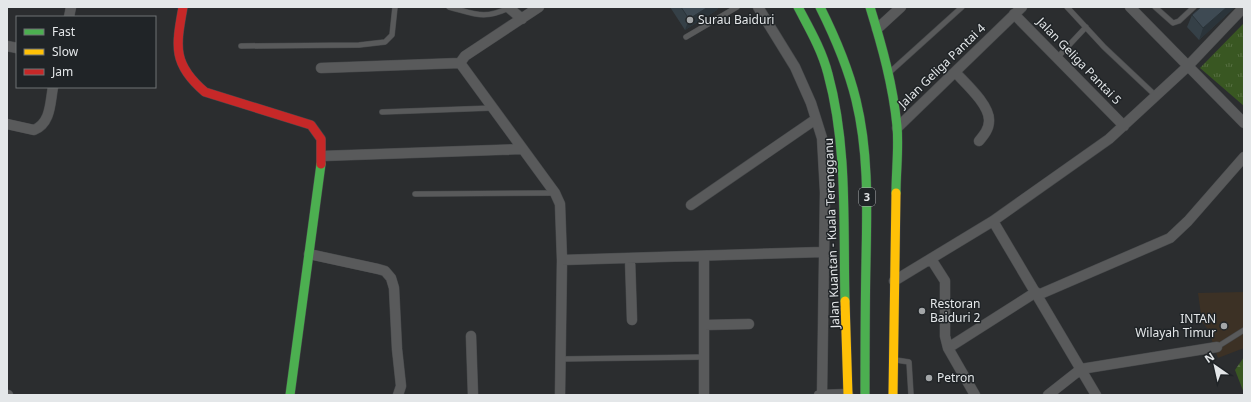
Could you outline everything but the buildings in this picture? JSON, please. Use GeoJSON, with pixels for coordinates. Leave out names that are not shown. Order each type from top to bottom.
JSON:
{"type":"FeatureCollection","features":[{"type":"Feature","properties":{"kind":"main road"},"geometry":{"type":"LineString","coordinates":[[183,7],[178,54],[180,66],[186,76],[205,92],[311,125],[320,134],[322,156],[312,221],[311,241],[290,395]]}},
{"type":"Feature","properties":{"kind":"main road","name":"Jalan Kuantan - Kuala Terengganu"},"geometry":{"type":"LineString","coordinates":[[798,7],[818,44],[828,73],[841,136],[848,395]]}},
{"type":"Feature","properties":{"kind":"main road","name":"3"},"geometry":{"type":"LineString","coordinates":[[820,7],[840,50],[848,72],[864,136],[867,220],[865,395]]}},
{"type":"Feature","properties":{"kind":"main road"},"geometry":{"type":"LineString","coordinates":[[870,7],[889,72],[895,108],[893,395]]}},
{"type":"Feature","properties":{"kind":"street"},"geometry":{"type":"LineString","coordinates":[[460,63],[465,56],[539,7]]}},
{"type":"Feature","properties":{"kind":"street"},"geometry":{"type":"LineString","coordinates":[[758,7],[795,67],[822,138],[824,156],[822,395]]}},
{"type":"Feature","properties":{"kind":"street"},"geometry":{"type":"LineString","coordinates":[[877,29],[901,7]]}},
{"type":"Feature","properties":{"kind":"street","name":"Jalan Geliga Pantai 4"},"geometry":{"type":"LineString","coordinates":[[896,128],[1022,7]]}},
{"type":"Feature","properties":{"kind":"street"},"geometry":{"type":"LineString","coordinates":[[1130,7],[1187,67],[1244,122]]}},
{"type":"Feature","properties":{"kind":"street"},"geometry":{"type":"LineString","coordinates":[[894,281],[993,220],[1124,126],[1187,67],[1244,7]]}},
{"type":"Feature","properties":{"kind":"street"},"geometry":{"type":"LineString","coordinates":[[509,8],[522,19]]}},
{"type":"Feature","properties":{"kind":"street","name":"Jalan Geliga Pantai 5"},"geometry":{"type":"LineString","coordinates":[[1014,14],[1124,126]]}},
{"type":"Feature","properties":{"kind":"street"},"geometry":{"type":"LineString","coordinates":[[322,68],[460,63]]}},
{"type":"Feature","properties":{"kind":"street"},"geometry":{"type":"LineString","coordinates":[[460,63],[555,193],[560,204],[562,260],[560,395]]}},
{"type":"Feature","properties":{"kind":"street"},"geometry":{"type":"LineString","coordinates":[[955,72],[983,104],[989,117],[988,128],[979,141]]}},
{"type":"Feature","properties":{"kind":"street"},"geometry":{"type":"LineString","coordinates":[[7,124],[34,130],[43,125],[46,120],[53,88]]}},
{"type":"Feature","properties":{"kind":"street"},"geometry":{"type":"LineString","coordinates":[[691,205],[816,119]]}},
{"type":"Feature","properties":{"kind":"street"},"geometry":{"type":"LineString","coordinates":[[322,156],[522,149]]}},
{"type":"Feature","properties":{"kind":"street"},"geometry":{"type":"LineString","coordinates":[[948,348],[1037,293],[1159,244],[1170,238],[1188,221],[1244,157]]}},
{"type":"Feature","properties":{"kind":"street"},"geometry":{"type":"LineString","coordinates":[[993,220],[1096,395]]}},
{"type":"Feature","properties":{"kind":"street"},"geometry":{"type":"LineString","coordinates":[[562,260],[823,252]]}},
{"type":"Feature","properties":{"kind":"street"},"geometry":{"type":"LineString","coordinates":[[309,254],[385,271],[391,278],[394,288],[397,349],[401,386],[399,395]]}},
{"type":"Feature","properties":{"kind":"street"},"geometry":{"type":"LineString","coordinates":[[704,256],[704,395]]}},
{"type":"Feature","properties":{"kind":"street"},"geometry":{"type":"LineString","coordinates":[[630,259],[632,320]]}},
{"type":"Feature","properties":{"kind":"street"},"geometry":{"type":"LineString","coordinates":[[931,259],[945,281],[945,336],[948,348],[975,395]]}},
{"type":"Feature","properties":{"kind":"street"},"geometry":{"type":"LineString","coordinates":[[704,325],[749,324]]}},
{"type":"Feature","properties":{"kind":"street"},"geometry":{"type":"LineString","coordinates":[[471,336],[473,395]]}},
{"type":"Feature","properties":{"kind":"street"},"geometry":{"type":"LineString","coordinates":[[1048,395],[1081,369],[1217,347]]}},
{"type":"Feature","properties":{"kind":"street"},"geometry":{"type":"LineString","coordinates":[[819,395],[848,395]]}},
{"type":"Feature","properties":{"kind":"lane"},"geometry":{"type":"LineString","coordinates":[[241,46],[359,45],[385,42],[392,35],[395,7]]}},
{"type":"Feature","properties":{"kind":"lane"},"geometry":{"type":"LineString","coordinates":[[449,7],[480,15],[493,15],[509,8]]}},
{"type":"Feature","properties":{"kind":"lane"},"geometry":{"type":"LineString","coordinates":[[686,37],[737,7]]}},
{"type":"Feature","properties":{"kind":"lane"},"geometry":{"type":"LineString","coordinates":[[889,72],[962,7]]}},
{"type":"Feature","properties":{"kind":"lane"},"geometry":{"type":"LineString","coordinates":[[1067,7],[1156,96]]}},
{"type":"Feature","properties":{"kind":"lane"},"geometry":{"type":"LineString","coordinates":[[1155,7],[1173,23],[1179,21],[1194,7]]}},
{"type":"Feature","properties":{"kind":"lane"},"geometry":{"type":"LineString","coordinates":[[1057,58],[1086,27]]}},
{"type":"Feature","properties":{"kind":"lane"},"geometry":{"type":"LineString","coordinates":[[382,112],[492,108]]}},
{"type":"Feature","properties":{"kind":"lane"},"geometry":{"type":"LineString","coordinates":[[415,194],[555,193]]}},
{"type":"Feature","properties":{"kind":"lane"},"geometry":{"type":"LineString","coordinates":[[1217,347],[1244,330]]}},
{"type":"Feature","properties":{"kind":"lane"},"geometry":{"type":"LineString","coordinates":[[561,359],[704,357]]}},
{"type":"Feature","properties":{"kind":"lane"},"geometry":{"type":"LineString","coordinates":[[893,360],[906,360],[909,362],[911,395]]}},
{"type":"Feature","properties":{"kind":"shaded area","name":"INTAN Wilayah Timur"},"geometry":{"type":"Polygon","coordinates":[[[1244,292],[1244,348],[1218,358],[1208,329],[1202,322],[1198,293],[1244,292]]]}},
{"type":"Feature","properties":{"kind":"green space"},"geometry":{"type":"Polygon","coordinates":[[[1244,23],[1244,106],[1200,68],[1244,23]]]}},
{"type":"Feature","properties":{"kind":"green space"},"geometry":{"type":"Polygon","coordinates":[[[1244,357],[1244,393],[1235,370],[1244,357]]]}},
{"type":"Feature","properties":{"kind":"traffic: fast"},"geometry":{"type":"LineString","coordinates":[[798,7],[822,56],[828,74],[839,130],[842,158],[845,301]]}},
{"type":"Feature","properties":{"kind":"traffic: fast"},"geometry":{"type":"LineString","coordinates":[[820,7],[836,41],[849,76],[856,100],[863,140],[867,201],[865,395]]}},
{"type":"Feature","properties":{"kind":"traffic: fast"},"geometry":{"type":"LineString","coordinates":[[870,7],[879,36],[893,96],[898,143],[896,193]]}},
{"type":"Feature","properties":{"kind":"traffic: fast"},"geometry":{"type":"LineString","coordinates":[[290,395],[321,164]]}},
{"type":"Feature","properties":{"kind":"traffic: slow"},"geometry":{"type":"LineString","coordinates":[[893,395],[896,193]]}},
{"type":"Feature","properties":{"kind":"traffic: slow"},"geometry":{"type":"LineString","coordinates":[[845,301],[848,395]]}},
{"type":"Feature","properties":{"kind":"traffic: jam"},"geometry":{"type":"LineString","coordinates":[[183,7],[178,44],[179,54],[182,63],[194,82],[205,92],[311,125],[321,139],[321,164]]}},
{"type":"Feature","properties":{"kind":"place","name":"Surau Baiduri"},"geometry":{"type":"Point","coordinates":[690,20]}},
{"type":"Feature","properties":{"kind":"place","name":"Restoran Baiduri 2"},"geometry":{"type":"Point","coordinates":[922,311]}},
{"type":"Feature","properties":{"kind":"place","name":"INTAN Wilayah Timur"},"geometry":{"type":"Point","coordinates":[1224,326]}},
{"type":"Feature","properties":{"kind":"place","name":"Petron"},"geometry":{"type":"Point","coordinates":[929,378]}}]}
